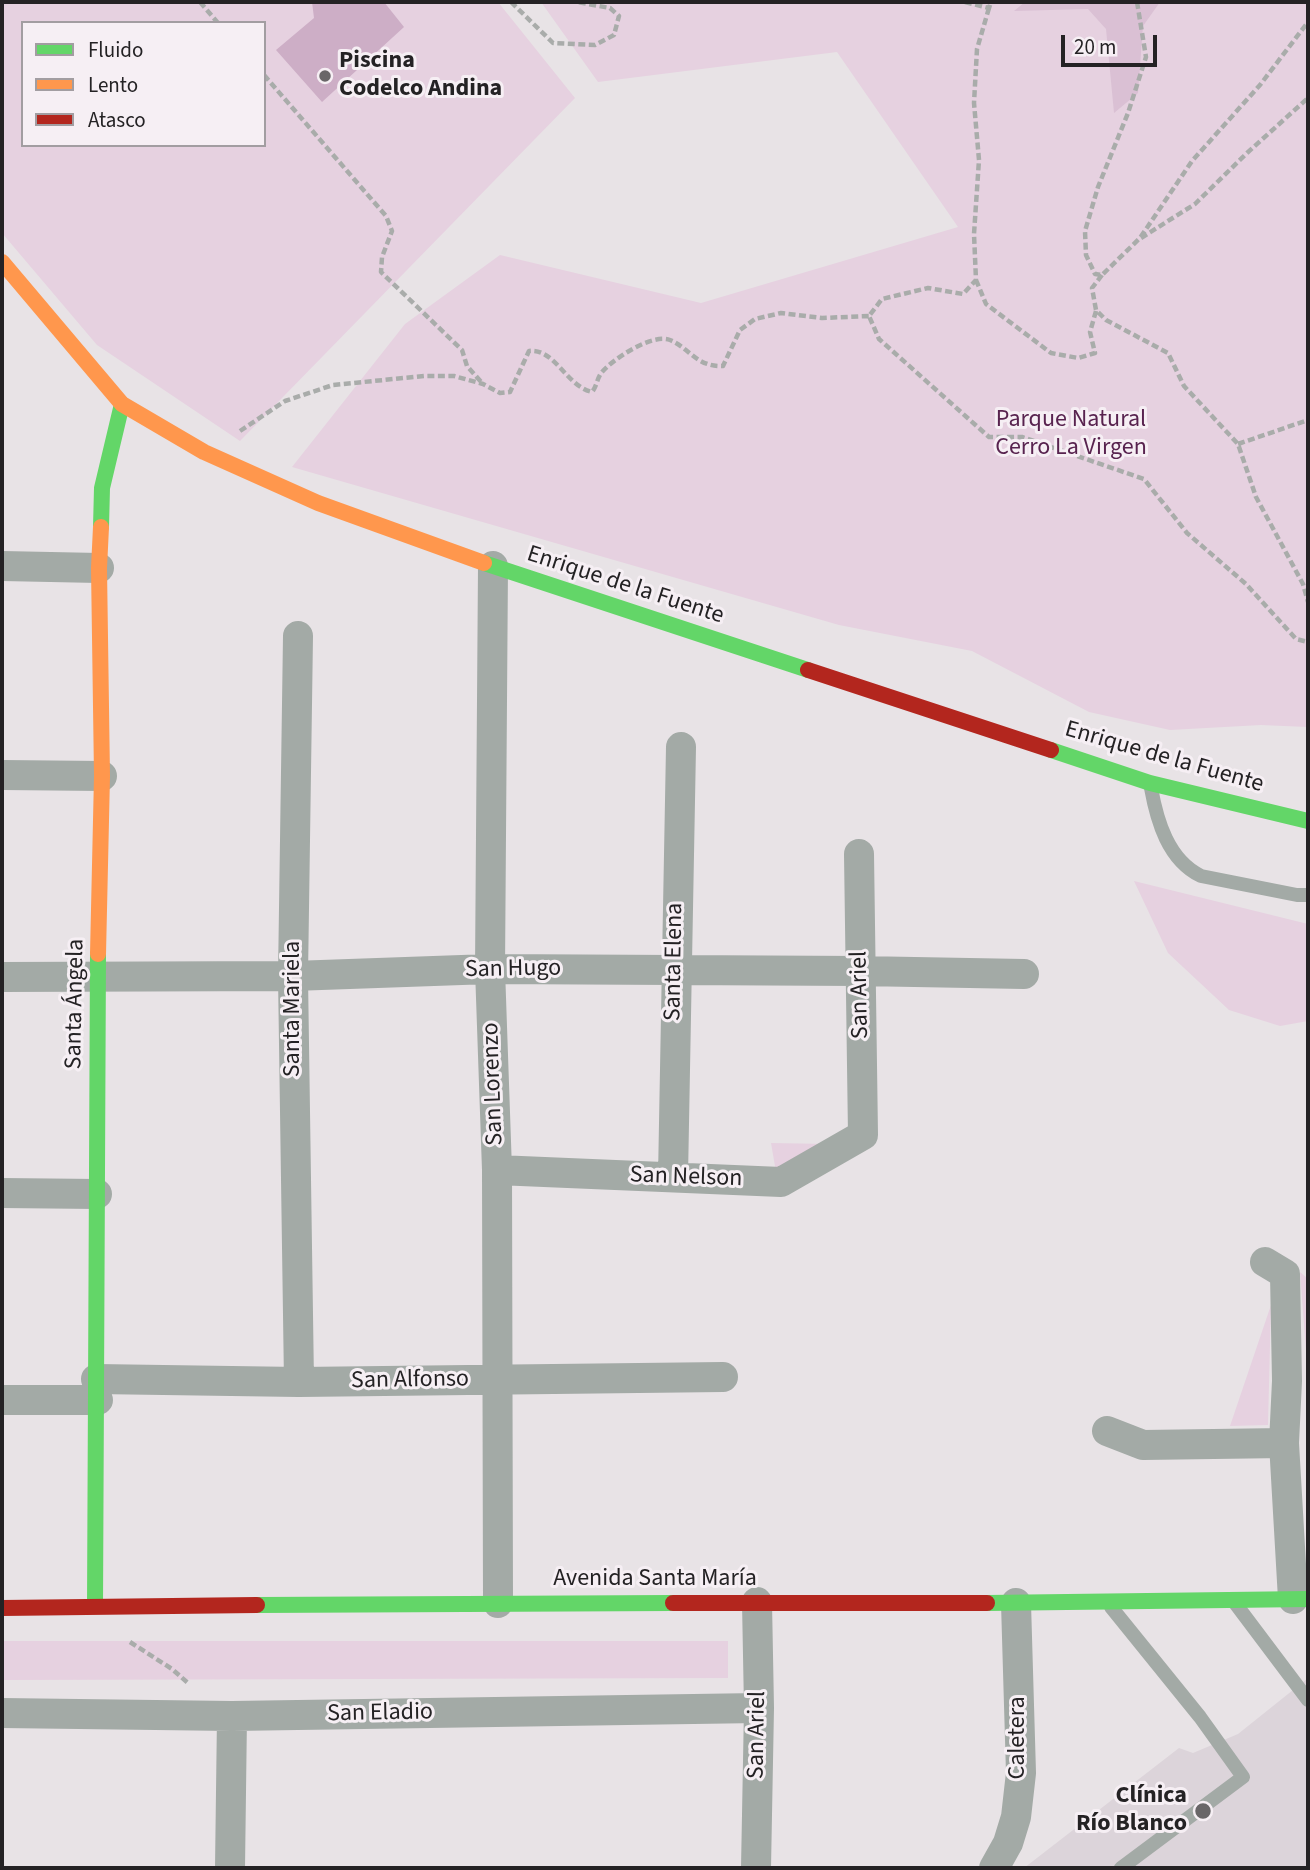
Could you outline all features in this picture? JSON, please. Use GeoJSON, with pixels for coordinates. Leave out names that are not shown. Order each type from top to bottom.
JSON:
{"type":"FeatureCollection","features":[{"type":"Feature","properties":{"kind":"street","name":"Enrique de la Fuente"},"geometry":{"type":"LineString","coordinates":[[2,262],[122,404],[206,453],[318,503],[493,566],[1150,783],[1308,821]]}},
{"type":"Feature","properties":{"kind":"street","name":"Santa Ángela"},"geometry":{"type":"LineString","coordinates":[[95,1606],[98,976],[102,776],[99,568],[102,488],[122,404]]}},
{"type":"Feature","properties":{"kind":"street"},"geometry":{"type":"LineString","coordinates":[[2,566],[99,568]]}},
{"type":"Feature","properties":{"kind":"street","name":"San Lorenzo"},"geometry":{"type":"LineString","coordinates":[[493,566],[490,969],[497,1170],[498,1603]]}},
{"type":"Feature","properties":{"kind":"street","name":"Santa Mariela"},"geometry":{"type":"LineString","coordinates":[[298,636],[293,976],[299,1382]]}},
{"type":"Feature","properties":{"kind":"street","name":"Santa Elena"},"geometry":{"type":"LineString","coordinates":[[673,1177],[681,747]]}},
{"type":"Feature","properties":{"kind":"street"},"geometry":{"type":"LineString","coordinates":[[2,775],[102,776]]}},
{"type":"Feature","properties":{"kind":"street","name":"San Ariel"},"geometry":{"type":"LineString","coordinates":[[859,855],[863,1135]]}},
{"type":"Feature","properties":{"kind":"street","name":"San Hugo"},"geometry":{"type":"LineString","coordinates":[[2,977],[293,976],[490,969],[1024,974]]}},
{"type":"Feature","properties":{"kind":"street","name":"San Nelson"},"geometry":{"type":"LineString","coordinates":[[497,1170],[780,1182],[863,1135]]}},
{"type":"Feature","properties":{"kind":"street"},"geometry":{"type":"LineString","coordinates":[[2,1193],[97,1194]]}},
{"type":"Feature","properties":{"kind":"street"},"geometry":{"type":"LineString","coordinates":[[1265,1262],[1285,1273],[1298,1381],[1284,1443],[1301,1599]]}},
{"type":"Feature","properties":{"kind":"street","name":"San Alfonso"},"geometry":{"type":"LineString","coordinates":[[2,1400],[97,1390],[299,1382],[723,1377]]}},
{"type":"Feature","properties":{"kind":"street"},"geometry":{"type":"LineString","coordinates":[[1107,1431],[1143,1445],[1284,1443]]}},
{"type":"Feature","properties":{"kind":"street","name":"Avenida Santa María"},"geometry":{"type":"LineString","coordinates":[[2,1608],[1301,1599]]}},
{"type":"Feature","properties":{"kind":"street","name":"San Ariel"},"geometry":{"type":"LineString","coordinates":[[756,1868],[759,1708],[757,1602]]}},
{"type":"Feature","properties":{"kind":"street","name":"Caletera"},"geometry":{"type":"LineString","coordinates":[[994,1868],[1008,1843],[1016,1817],[1021,1773],[1016,1603]]}},
{"type":"Feature","properties":{"kind":"street","name":"San Eladio"},"geometry":{"type":"LineString","coordinates":[[2,1713],[232,1716],[759,1708]]}},
{"type":"Feature","properties":{"kind":"street"},"geometry":{"type":"LineString","coordinates":[[230,1868],[232,1716]]}},
{"type":"Feature","properties":{"kind":"lane"},"geometry":{"type":"LineString","coordinates":[[1150,783],[1155,812],[1171,847],[1178,860],[1190,870],[1201,876],[1308,895]]}},
{"type":"Feature","properties":{"kind":"lane"},"geometry":{"type":"LineString","coordinates":[[1232,1599],[1308,1700]]}},
{"type":"Feature","properties":{"kind":"lane"},"geometry":{"type":"LineString","coordinates":[[1106,1600],[1200,1717],[1243,1777],[1121,1868]]}},
{"type":"Feature","properties":{"kind":"path"},"geometry":{"type":"LineString","coordinates":[[200,2],[216,21]]}},
{"type":"Feature","properties":{"kind":"path"},"geometry":{"type":"LineString","coordinates":[[511,2],[553,43],[595,45],[614,35],[619,16],[610,8],[577,2]]}},
{"type":"Feature","properties":{"kind":"path"},"geometry":{"type":"LineString","coordinates":[[965,2],[990,5],[977,49],[974,103],[979,160],[974,234],[976,280],[986,304],[1051,354],[1078,358],[1095,353],[1090,332],[1096,310],[1092,288],[1140,238],[1192,161],[1260,85],[1308,22]]}},
{"type":"Feature","properties":{"kind":"path"},"geometry":{"type":"LineString","coordinates":[[1102,275],[1095,274],[1086,255],[1085,231],[1098,187],[1128,113],[1146,57],[1137,2]]}},
{"type":"Feature","properties":{"kind":"path"},"geometry":{"type":"LineString","coordinates":[[266,77],[386,216],[392,231],[382,257],[381,272],[463,350],[467,366],[483,384]]}},
{"type":"Feature","properties":{"kind":"path"},"geometry":{"type":"LineString","coordinates":[[1140,238],[1195,204],[1308,98]]}},
{"type":"Feature","properties":{"kind":"path"},"geometry":{"type":"LineString","coordinates":[[869,316],[882,299],[928,288],[963,294],[976,280]]}},
{"type":"Feature","properties":{"kind":"path"},"geometry":{"type":"LineString","coordinates":[[1096,310],[1117,327],[1168,353],[1184,386],[1238,444],[1256,497],[1303,584],[1308,602]]}},
{"type":"Feature","properties":{"kind":"path"},"geometry":{"type":"LineString","coordinates":[[206,453],[285,401],[333,385],[424,376],[454,376],[483,384],[500,393],[510,392],[521,363],[529,352],[536,351],[546,354],[571,381],[592,392],[604,370],[621,356],[659,338],[671,340],[698,361],[723,366],[735,336],[755,319],[781,313],[822,318],[869,316]]}},
{"type":"Feature","properties":{"kind":"path"},"geometry":{"type":"LineString","coordinates":[[869,316],[879,339],[989,437],[1022,437],[1144,479],[1187,533],[1246,584],[1296,639],[1308,642]]}},
{"type":"Feature","properties":{"kind":"path"},"geometry":{"type":"LineString","coordinates":[[1238,444],[1308,420]]}},
{"type":"Feature","properties":{"kind":"path"},"geometry":{"type":"LineString","coordinates":[[95,1606],[113,1629],[172,1669],[232,1716]]}},
{"type":"Feature","properties":{"kind":"shaded area","name":"Piscina Codelco Andina"},"geometry":{"type":"Polygon","coordinates":[[[312,2],[384,2],[404,27],[322,102],[276,50],[314,18],[312,2]]]}},
{"type":"Feature","properties":{"kind":"shaded area"},"geometry":{"type":"Polygon","coordinates":[[[1025,2],[1160,2],[1143,26],[1138,93],[1114,113],[1106,29],[1088,9],[1014,11],[1025,2]]]}},
{"type":"Feature","properties":{"kind":"shaded area","name":"Clínica Río Blanco"},"geometry":{"type":"Polygon","coordinates":[[[1308,1678],[1308,1868],[1024,1868],[1179,1748],[1193,1753],[1238,1734],[1308,1678]]]}},
{"type":"Feature","properties":{"kind":"green space"},"geometry":{"type":"Polygon","coordinates":[[[2,2],[498,2],[575,98],[240,441],[97,345],[2,233],[2,2]]]}},
{"type":"Feature","properties":{"kind":"green space","name":"Parque Natural Cerro La Virgen"},"geometry":{"type":"Polygon","coordinates":[[[541,2],[1308,2],[1308,727],[1261,725],[1170,730],[1089,712],[972,651],[839,625],[292,467],[405,324],[500,255],[701,303],[958,227],[837,52],[598,82],[541,2]]]}},
{"type":"Feature","properties":{"kind":"green space"},"geometry":{"type":"Polygon","coordinates":[[[1134,881],[1308,924],[1308,1021],[1280,1026],[1229,1010],[1168,953],[1134,881]]]}},
{"type":"Feature","properties":{"kind":"green space"},"geometry":{"type":"Polygon","coordinates":[[[771,1143],[828,1144],[776,1172],[771,1143]]]}},
{"type":"Feature","properties":{"kind":"green space"},"geometry":{"type":"Polygon","coordinates":[[[1300,1272],[1308,1279],[1308,1364],[1307,1364],[1300,1272]]]}},
{"type":"Feature","properties":{"kind":"green space"},"geometry":{"type":"Polygon","coordinates":[[[1271,1305],[1268,1425],[1230,1426],[1271,1305]]]}},
{"type":"Feature","properties":{"kind":"green space"},"geometry":{"type":"Polygon","coordinates":[[[2,1641],[728,1641],[728,1678],[2,1680],[2,1641]]]}},
{"type":"Feature","properties":{"kind":"traffic: fast"},"geometry":{"type":"LineString","coordinates":[[101,527],[102,488],[122,404]]}},
{"type":"Feature","properties":{"kind":"traffic: fast"},"geometry":{"type":"LineString","coordinates":[[484,563],[808,670]]}},
{"type":"Feature","properties":{"kind":"traffic: fast"},"geometry":{"type":"LineString","coordinates":[[1051,750],[1150,783],[1308,821]]}},
{"type":"Feature","properties":{"kind":"traffic: fast"},"geometry":{"type":"LineString","coordinates":[[95,1606],[98,954]]}},
{"type":"Feature","properties":{"kind":"traffic: fast"},"geometry":{"type":"LineString","coordinates":[[987,1603],[1308,1599]]}},
{"type":"Feature","properties":{"kind":"traffic: fast"},"geometry":{"type":"LineString","coordinates":[[257,1605],[673,1603]]}},
{"type":"Feature","properties":{"kind":"traffic: slow"},"geometry":{"type":"LineString","coordinates":[[2,262],[122,404],[204,452],[318,503],[484,563]]}},
{"type":"Feature","properties":{"kind":"traffic: slow"},"geometry":{"type":"LineString","coordinates":[[98,954],[102,776],[99,568],[101,527]]}},
{"type":"Feature","properties":{"kind":"traffic: jam"},"geometry":{"type":"LineString","coordinates":[[808,670],[1051,750]]}},
{"type":"Feature","properties":{"kind":"traffic: jam"},"geometry":{"type":"LineString","coordinates":[[673,1603],[987,1603]]}},
{"type":"Feature","properties":{"kind":"traffic: jam"},"geometry":{"type":"LineString","coordinates":[[2,1608],[257,1605]]}},
{"type":"Feature","properties":{"kind":"place","name":"Piscina Codelco Andina"},"geometry":{"type":"Point","coordinates":[325,76]}},
{"type":"Feature","properties":{"kind":"place","name":"Clínica Río Blanco"},"geometry":{"type":"Point","coordinates":[1203,1811]}}]}
